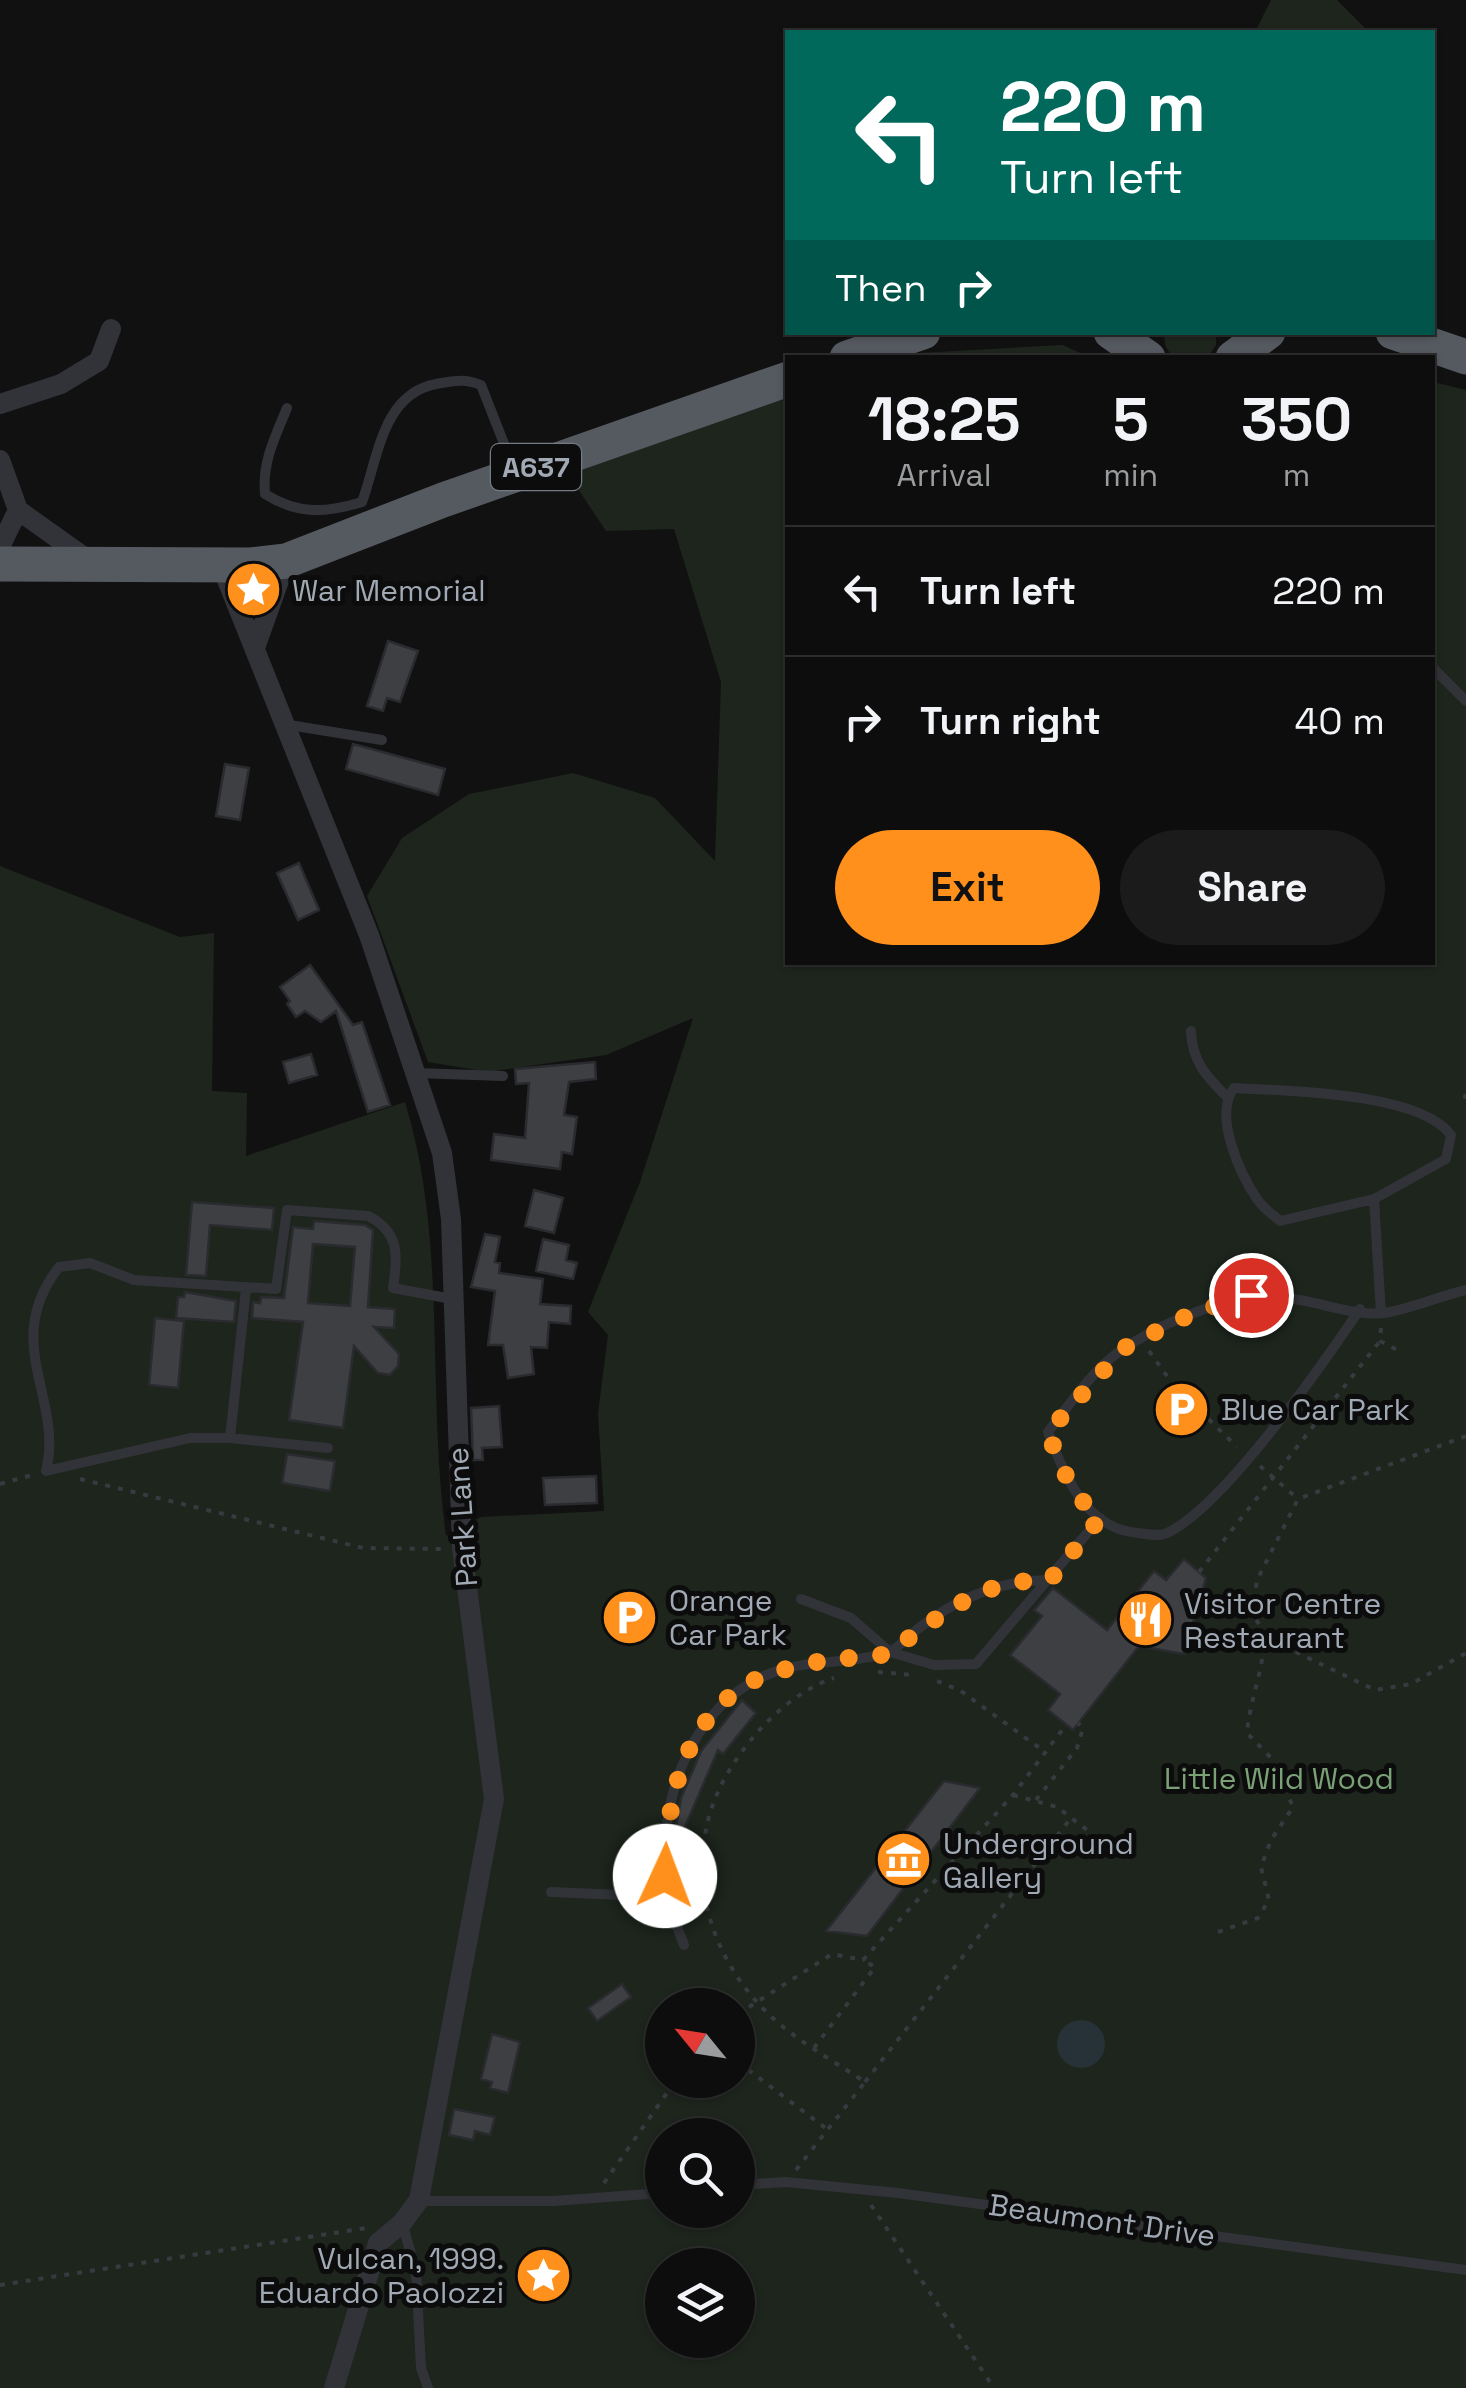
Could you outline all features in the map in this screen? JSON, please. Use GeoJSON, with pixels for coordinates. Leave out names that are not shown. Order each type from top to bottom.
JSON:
{"type":"FeatureCollection","features":[{"type":"Feature","properties":{"kind":"highway"},"geometry":{"type":"LineString","coordinates":[[856,355],[915,335]]}},
{"type":"Feature","properties":{"kind":"highway"},"geometry":{"type":"LineString","coordinates":[[1115,335],[1145,355]]}},
{"type":"Feature","properties":{"kind":"highway"},"geometry":{"type":"LineString","coordinates":[[1235,355],[1264,335]]}},
{"type":"Feature","properties":{"kind":"highway"},"geometry":{"type":"LineString","coordinates":[[1402,335],[1466,356]]}},
{"type":"Feature","properties":{"kind":"highway","name":"A637"},"geometry":{"type":"LineString","coordinates":[[0,564],[221,565],[286,561],[785,379]]}},
{"type":"Feature","properties":{"kind":"street"},"geometry":{"type":"LineString","coordinates":[[0,404],[62,384],[99,361],[110,328]]}},
{"type":"Feature","properties":{"kind":"street"},"geometry":{"type":"LineString","coordinates":[[0,460],[18,510],[96,566]]}},
{"type":"Feature","properties":{"kind":"street"},"geometry":{"type":"LineString","coordinates":[[0,547],[18,510]]}},
{"type":"Feature","properties":{"kind":"street"},"geometry":{"type":"LineString","coordinates":[[255,648],[286,561]]}},
{"type":"Feature","properties":{"kind":"street","name":"Park Lane"},"geometry":{"type":"LineString","coordinates":[[221,565],[369,936],[442,1153],[450,1219],[462,1548],[494,1799],[418,2200],[402,2223],[378,2243],[334,2388]]}},
{"type":"Feature","properties":{"kind":"lane"},"geometry":{"type":"LineString","coordinates":[[287,408],[265,462],[264,478],[265,494],[293,508],[326,514],[362,502],[396,406],[409,392],[465,378],[481,385],[494,408],[516,474]]}},
{"type":"Feature","properties":{"kind":"lane"},"geometry":{"type":"LineString","coordinates":[[1435,670],[1466,701]]}},
{"type":"Feature","properties":{"kind":"lane"},"geometry":{"type":"LineString","coordinates":[[282,724],[382,740]]}},
{"type":"Feature","properties":{"kind":"lane"},"geometry":{"type":"LineString","coordinates":[[1191,1030],[1192,1051],[1205,1075],[1228,1097]]}},
{"type":"Feature","properties":{"kind":"lane"},"geometry":{"type":"LineString","coordinates":[[415,1072],[503,1076]]}},
{"type":"Feature","properties":{"kind":"lane"},"geometry":{"type":"LineString","coordinates":[[1234,1088],[1404,1107],[1441,1121],[1451,1135],[1446,1159],[1374,1199],[1280,1221],[1258,1201],[1228,1136],[1228,1097],[1234,1088]]}},
{"type":"Feature","properties":{"kind":"lane"},"geometry":{"type":"LineString","coordinates":[[1374,1199],[1381,1314]]}},
{"type":"Feature","properties":{"kind":"lane"},"geometry":{"type":"LineString","coordinates":[[328,1448],[230,1438],[179,1440],[46,1471],[51,1451],[30,1351],[46,1283],[59,1267],[90,1264],[134,1280],[276,1289],[287,1210],[368,1216],[378,1221],[388,1228],[396,1246],[393,1288],[452,1298]]}},
{"type":"Feature","properties":{"kind":"lane"},"geometry":{"type":"LineString","coordinates":[[230,1438],[246,1289]]}},
{"type":"Feature","properties":{"kind":"lane"},"geometry":{"type":"LineString","coordinates":[[1360,1310],[1202,1510],[1164,1535],[1117,1532],[1086,1507],[1062,1471],[1048,1432],[1124,1348],[1193,1313],[1251,1295],[1360,1310],[1381,1314],[1466,1290]]}},
{"type":"Feature","properties":{"kind":"lane"},"geometry":{"type":"LineString","coordinates":[[684,1945],[667,1897],[669,1804],[681,1766],[717,1712],[738,1689],[775,1672],[834,1658],[890,1652],[934,1665],[976,1664],[1100,1518]]}},
{"type":"Feature","properties":{"kind":"lane"},"geometry":{"type":"LineString","coordinates":[[890,1652],[924,1624],[971,1595],[1022,1582],[1050,1580]]}},
{"type":"Feature","properties":{"kind":"lane"},"geometry":{"type":"LineString","coordinates":[[801,1599],[851,1618],[890,1652]]}},
{"type":"Feature","properties":{"kind":"lane"},"geometry":{"type":"LineString","coordinates":[[550,1892],[667,1897]]}},
{"type":"Feature","properties":{"kind":"lane","name":"Beaumont Drive"},"geometry":{"type":"LineString","coordinates":[[755,2185],[786,2182],[859,2190],[1466,2270]]}},
{"type":"Feature","properties":{"kind":"lane"},"geometry":{"type":"LineString","coordinates":[[418,2200],[645,2194]]}},
{"type":"Feature","properties":{"kind":"lane"},"geometry":{"type":"LineString","coordinates":[[402,2223],[416,2271],[422,2368],[428,2388]]}},
{"type":"Feature","properties":{"kind":"path"},"geometry":{"type":"LineString","coordinates":[[1465,1099],[1466,1090]]}},
{"type":"Feature","properties":{"kind":"path"},"geometry":{"type":"LineString","coordinates":[[1199,1572],[1380,1341],[1381,1314]]}},
{"type":"Feature","properties":{"kind":"path"},"geometry":{"type":"LineString","coordinates":[[1140,1340],[1172,1383],[1298,1499]]}},
{"type":"Feature","properties":{"kind":"path"},"geometry":{"type":"LineString","coordinates":[[1380,1341],[1399,1351]]}},
{"type":"Feature","properties":{"kind":"path"},"geometry":{"type":"LineString","coordinates":[[1466,1436],[1298,1499],[1258,1580],[1252,1615],[1273,1641],[1374,1690],[1412,1684],[1466,1652]]}},
{"type":"Feature","properties":{"kind":"path"},"geometry":{"type":"LineString","coordinates":[[0,1484],[46,1471],[363,1548],[462,1548]]}},
{"type":"Feature","properties":{"kind":"path"},"geometry":{"type":"LineString","coordinates":[[1218,1932],[1258,1918],[1269,1900],[1261,1867],[1271,1840],[1292,1807],[1273,1760],[1248,1733],[1250,1699],[1265,1652],[1264,1630]]}},
{"type":"Feature","properties":{"kind":"path"},"geometry":{"type":"LineString","coordinates":[[873,1672],[927,1677],[961,1691],[1045,1752]]}},
{"type":"Feature","properties":{"kind":"path"},"geometry":{"type":"LineString","coordinates":[[846,1674],[813,1688],[776,1714],[748,1742],[707,1812],[700,1862],[708,1916],[756,2000],[782,2026],[865,2082]]}},
{"type":"Feature","properties":{"kind":"path"},"geometry":{"type":"LineString","coordinates":[[1036,1800],[1077,1748],[1083,1728],[1078,1723]]}},
{"type":"Feature","properties":{"kind":"path"},"geometry":{"type":"LineString","coordinates":[[864,1960],[1013,1796],[1066,1724]]}},
{"type":"Feature","properties":{"kind":"path"},"geometry":{"type":"LineString","coordinates":[[1013,1796],[1058,1807],[1087,1830]]}},
{"type":"Feature","properties":{"kind":"path"},"geometry":{"type":"LineString","coordinates":[[786,2182],[1071,1818]]}},
{"type":"Feature","properties":{"kind":"path"},"geometry":{"type":"LineString","coordinates":[[756,2000],[832,1954],[864,1960],[875,1968],[814,2048]]}},
{"type":"Feature","properties":{"kind":"path"},"geometry":{"type":"LineString","coordinates":[[755,2075],[828,2130]]}},
{"type":"Feature","properties":{"kind":"path"},"geometry":{"type":"LineString","coordinates":[[603,2198],[604,2178],[663,2098]]}},
{"type":"Feature","properties":{"kind":"path"},"geometry":{"type":"LineString","coordinates":[[859,2190],[994,2388]]}},
{"type":"Feature","properties":{"kind":"path"},"geometry":{"type":"LineString","coordinates":[[0,2285],[402,2223]]}},
{"type":"Feature","properties":{"kind":"green space"},"geometry":{"type":"Polygon","coordinates":[[[1271,0],[1337,0],[1367,30],[1256,30],[1271,0]]]}},
{"type":"Feature","properties":{"kind":"green space"},"geometry":{"type":"Polygon","coordinates":[[[1164,335],[1216,335],[1216,345],[1209,355],[1171,355],[1164,335]]]}},
{"type":"Feature","properties":{"kind":"green space"},"geometry":{"type":"Polygon","coordinates":[[[1063,345],[1085,355],[912,355],[1063,345]]]}},
{"type":"Feature","properties":{"kind":"green space","name":"Little Wild Wood"},"geometry":{"type":"Polygon","coordinates":[[[1435,382],[1466,390],[1466,2388],[0,2388],[0,866],[180,937],[214,933],[212,1091],[247,1093],[246,1156],[405,1102],[427,1208],[446,1536],[481,1517],[604,1511],[598,1413],[608,1335],[588,1312],[640,1182],[693,1018],[606,1055],[488,1072],[428,1062],[367,896],[402,838],[469,794],[573,773],[655,798],[715,861],[721,682],[674,529],[606,531],[568,474],[785,399],[785,965],[1435,965],[1435,382]]]}},
{"type":"Feature","properties":{"kind":"shaded area"},"geometry":{"type":"Polygon","coordinates":[[[1081,2020],[1098,2027],[1105,2044],[1098,2061],[1081,2068],[1064,2061],[1057,2044],[1064,2027],[1081,2020]]]}},
{"type":"Feature","properties":{"kind":"building"},"geometry":{"type":"Polygon","coordinates":[[[388,641],[418,651],[400,702],[387,698],[383,711],[367,706],[388,641]]]}},
{"type":"Feature","properties":{"kind":"building"},"geometry":{"type":"Polygon","coordinates":[[[353,744],[445,769],[438,795],[346,769],[353,744]]]}},
{"type":"Feature","properties":{"kind":"building"},"geometry":{"type":"Polygon","coordinates":[[[225,764],[249,768],[240,820],[216,816],[225,764]]]}},
{"type":"Feature","properties":{"kind":"building"},"geometry":{"type":"Polygon","coordinates":[[[299,863],[319,910],[298,920],[277,873],[299,863]]]}},
{"type":"Feature","properties":{"kind":"building"},"geometry":{"type":"Polygon","coordinates":[[[310,965],[353,1025],[362,1022],[390,1105],[368,1112],[336,1011],[321,1022],[305,1011],[296,1017],[287,1004],[290,1001],[280,987],[310,965]]]}},
{"type":"Feature","properties":{"kind":"building"},"geometry":{"type":"Polygon","coordinates":[[[311,1054],[317,1075],[289,1083],[283,1062],[311,1054]]]}},
{"type":"Feature","properties":{"kind":"building"},"geometry":{"type":"Polygon","coordinates":[[[595,1062],[596,1079],[569,1082],[564,1115],[577,1117],[572,1154],[562,1152],[560,1169],[491,1160],[494,1134],[525,1138],[529,1083],[516,1084],[515,1069],[595,1062]]]}},
{"type":"Feature","properties":{"kind":"building"},"geometry":{"type":"Polygon","coordinates":[[[534,1190],[563,1198],[554,1233],[525,1226],[534,1190]]]}},
{"type":"Feature","properties":{"kind":"building"},"geometry":{"type":"Polygon","coordinates":[[[192,1202],[274,1208],[272,1230],[210,1225],[206,1276],[186,1275],[192,1202]]]}},
{"type":"Feature","properties":{"kind":"building"},"geometry":{"type":"Polygon","coordinates":[[[314,1221],[365,1225],[373,1230],[368,1307],[395,1309],[394,1328],[374,1327],[399,1354],[398,1366],[390,1375],[378,1373],[354,1346],[343,1428],[289,1420],[303,1322],[252,1318],[253,1302],[260,1303],[261,1297],[284,1298],[293,1227],[313,1229],[314,1221]],[[313,1244],[308,1303],[350,1306],[355,1247],[313,1244]]]}},
{"type":"Feature","properties":{"kind":"building"},"geometry":{"type":"Polygon","coordinates":[[[485,1234],[500,1237],[495,1262],[500,1263],[499,1273],[543,1279],[540,1304],[571,1306],[570,1324],[549,1322],[547,1348],[531,1347],[534,1374],[508,1378],[503,1345],[488,1345],[495,1291],[471,1287],[485,1234]]]}},
{"type":"Feature","properties":{"kind":"building"},"geometry":{"type":"Polygon","coordinates":[[[543,1239],[569,1245],[566,1260],[577,1263],[573,1279],[536,1271],[543,1239]]]}},
{"type":"Feature","properties":{"kind":"building"},"geometry":{"type":"Polygon","coordinates":[[[185,1292],[236,1301],[234,1322],[176,1318],[178,1297],[184,1297],[185,1292]]]}},
{"type":"Feature","properties":{"kind":"building"},"geometry":{"type":"Polygon","coordinates":[[[155,1318],[184,1321],[178,1388],[149,1385],[155,1318]]]}},
{"type":"Feature","properties":{"kind":"building"},"geometry":{"type":"Polygon","coordinates":[[[499,1406],[502,1447],[482,1448],[483,1460],[473,1460],[471,1408],[499,1406]]]}},
{"type":"Feature","properties":{"kind":"building"},"geometry":{"type":"Polygon","coordinates":[[[287,1454],[335,1461],[330,1491],[282,1483],[287,1454]]]}},
{"type":"Feature","properties":{"kind":"building"},"geometry":{"type":"Polygon","coordinates":[[[596,1476],[597,1503],[545,1505],[543,1478],[596,1476]]]}},
{"type":"Feature","properties":{"kind":"building"},"geometry":{"type":"Polygon","coordinates":[[[1184,1559],[1206,1578],[1184,1654],[1139,1646],[1073,1730],[1048,1710],[1060,1694],[1010,1655],[1042,1616],[1034,1610],[1053,1588],[1107,1630],[1154,1571],[1166,1580],[1184,1559]]]}},
{"type":"Feature","properties":{"kind":"building"},"geometry":{"type":"Polygon","coordinates":[[[742,1700],[756,1713],[723,1754],[718,1750],[681,1836],[675,1833],[681,1798],[701,1751],[742,1700]]]}},
{"type":"Feature","properties":{"kind":"building","name":"Underground Gallery"},"geometry":{"type":"Polygon","coordinates":[[[944,1781],[980,1788],[867,1936],[826,1931],[944,1781]]]}},
{"type":"Feature","properties":{"kind":"building"},"geometry":{"type":"Polygon","coordinates":[[[622,1984],[631,1997],[597,2021],[588,2008],[622,1984]]]}},
{"type":"Feature","properties":{"kind":"building"},"geometry":{"type":"Polygon","coordinates":[[[492,2034],[520,2042],[508,2093],[490,2088],[492,2082],[481,2079],[492,2034]]]}},
{"type":"Feature","properties":{"kind":"building"},"geometry":{"type":"Polygon","coordinates":[[[454,2109],[495,2117],[490,2135],[475,2131],[473,2140],[449,2135],[454,2109]]]}},
{"type":"Feature","properties":{"kind":"place","name":"War Memorial"},"geometry":{"type":"Point","coordinates":[253,590]}},
{"type":"Feature","properties":{"kind":"place","name":"Blue Car Park"},"geometry":{"type":"Point","coordinates":[1182,1409]}},
{"type":"Feature","properties":{"kind":"place","name":"Orange Car Park"},"geometry":{"type":"Point","coordinates":[630,1617]}},
{"type":"Feature","properties":{"kind":"place","name":"Visitor Centre Restaurant"},"geometry":{"type":"Point","coordinates":[1145,1620]}},
{"type":"Feature","properties":{"kind":"place","name":"Underground Gallery"},"geometry":{"type":"Point","coordinates":[904,1860]}},
{"type":"Feature","properties":{"kind":"place","name":"Vulcan, 1999. Eduardo Paolozzi"},"geometry":{"type":"Point","coordinates":[543,2275]}},
{"type":"Feature","properties":{"kind":"route"},"geometry":{"type":"LineString","coordinates":[[665,1876],[669,1804],[681,1766],[696,1738],[738,1689],[775,1672],[834,1658],[890,1652],[924,1624],[971,1595],[1022,1582],[1050,1580],[1100,1518],[1086,1507],[1062,1471],[1048,1432],[1124,1348],[1193,1313],[1251,1295]]}}]}
